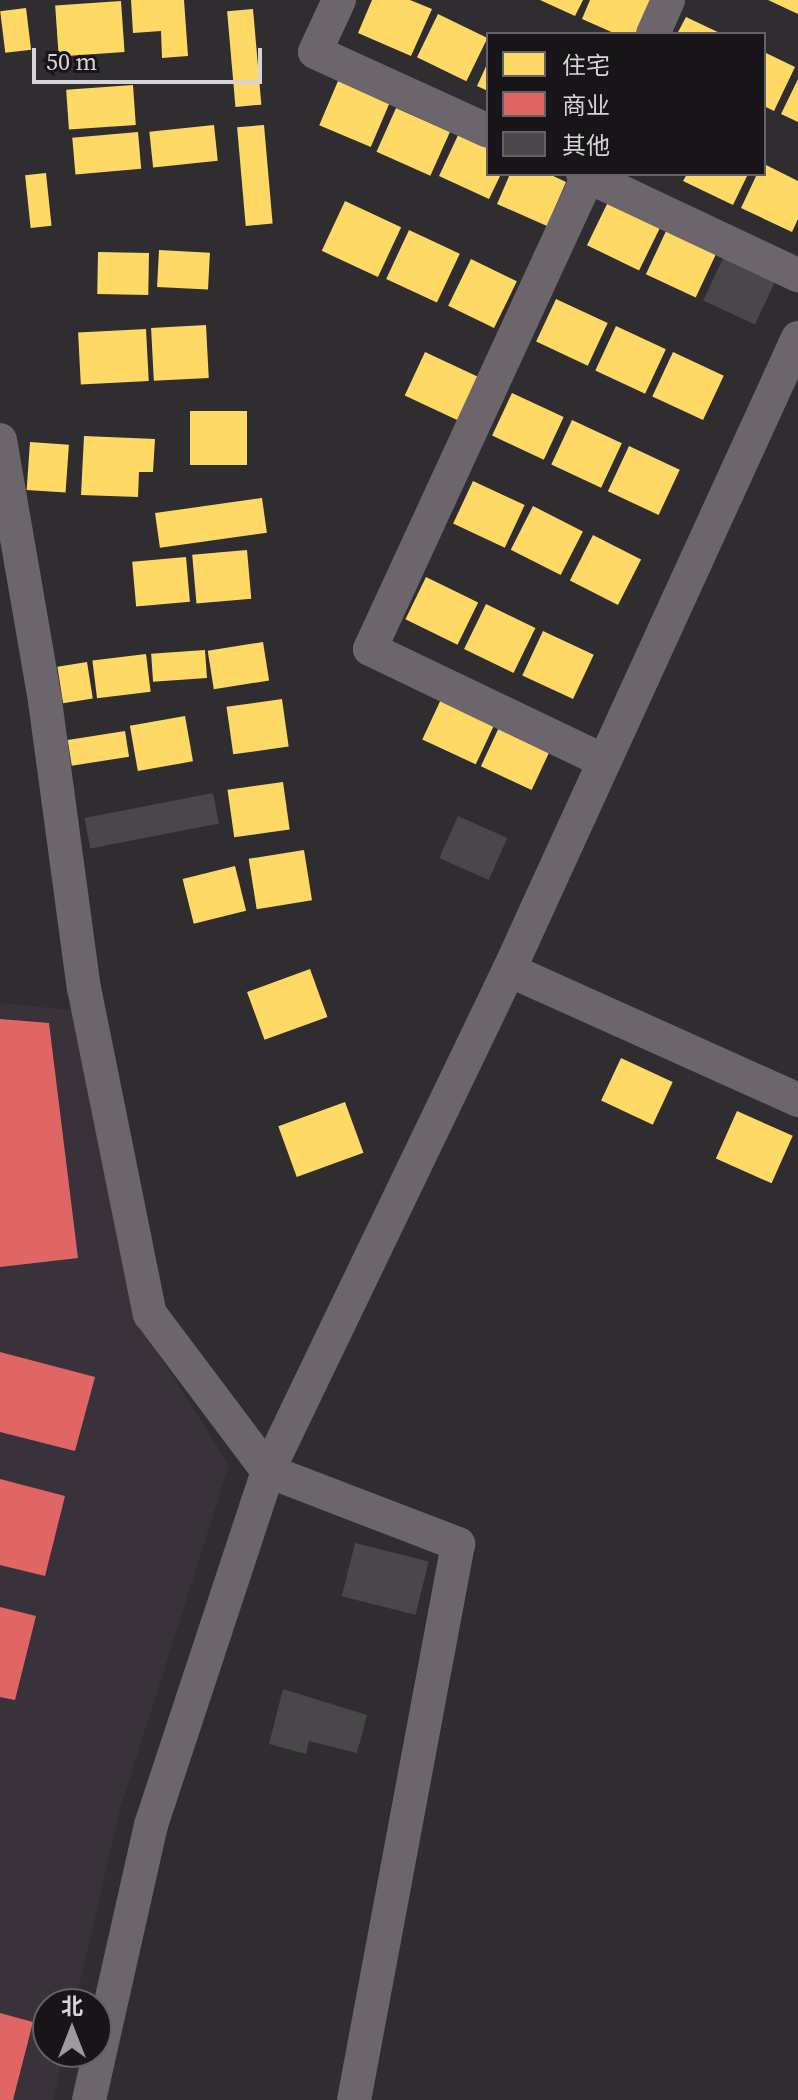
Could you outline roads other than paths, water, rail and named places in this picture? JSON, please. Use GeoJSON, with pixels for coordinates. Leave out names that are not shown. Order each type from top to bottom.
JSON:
{"type":"FeatureCollection","features":[{"type":"Feature","properties":{"kind":"street"},"geometry":{"type":"LineString","coordinates":[[339,0],[315,52],[486,130]]}},
{"type":"Feature","properties":{"kind":"street"},"geometry":{"type":"LineString","coordinates":[[654,32],[668,0]]}},
{"type":"Feature","properties":{"kind":"street"},"geometry":{"type":"LineString","coordinates":[[586,176],[370,649],[604,761]]}},
{"type":"Feature","properties":{"kind":"street"},"geometry":{"type":"LineString","coordinates":[[588,176],[798,275]]}},
{"type":"Feature","properties":{"kind":"street"},"geometry":{"type":"LineString","coordinates":[[89,2100],[151,1825],[268,1471],[509,970],[798,338]]}},
{"type":"Feature","properties":{"kind":"street"},"geometry":{"type":"LineString","coordinates":[[0,440],[45,701],[84,988],[150,1314],[268,1471],[458,1544],[354,2100]]}},
{"type":"Feature","properties":{"kind":"street"},"geometry":{"type":"LineString","coordinates":[[509,970],[798,1100]]}}]}
